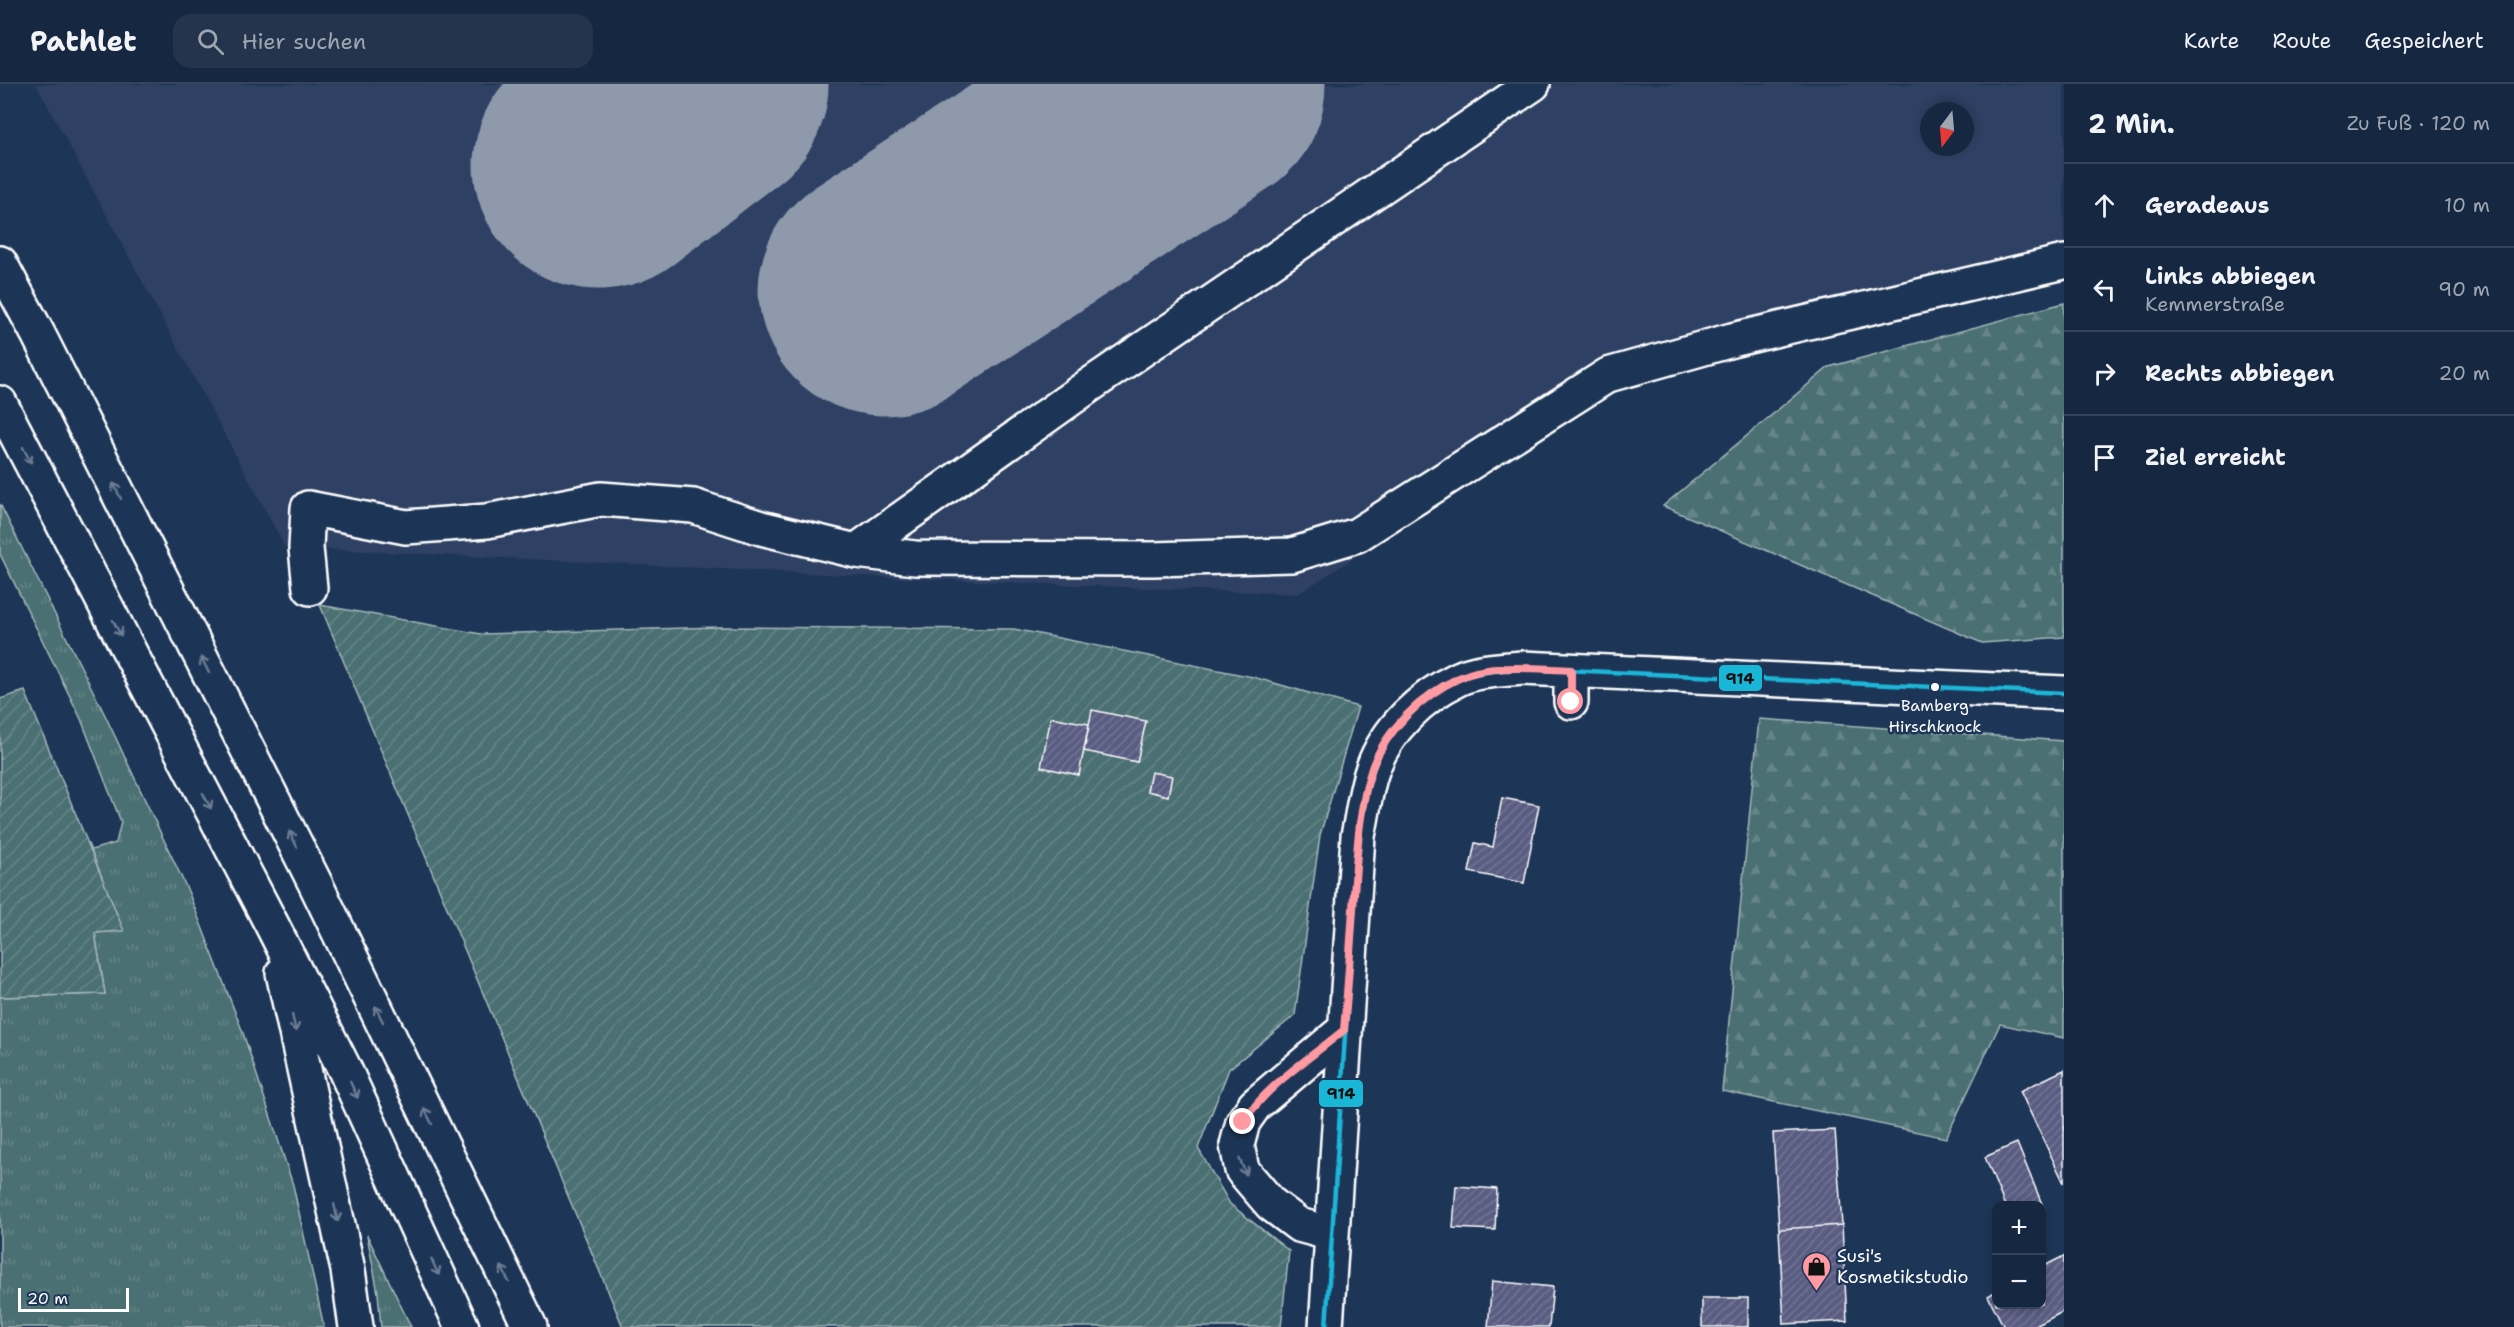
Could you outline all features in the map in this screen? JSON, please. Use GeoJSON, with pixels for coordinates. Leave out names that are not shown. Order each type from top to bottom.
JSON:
{"type":"FeatureCollection","features":[{"type":"Feature","properties":{"kind":"main road"},"geometry":{"type":"LineString","coordinates":[[856,551],[1100,379],[1533,84]]}},
{"type":"Feature","properties":{"kind":"main road"},"geometry":{"type":"LineString","coordinates":[[310,588],[306,548],[308,508],[406,527],[487,522],[601,499],[693,506],[761,528],[856,551],[915,558],[1153,559],[1292,555],[1357,535],[1608,375],[1732,340],[2064,262]]}},
{"type":"Feature","properties":{"kind":"main road"},"geometry":{"type":"LineString","coordinates":[[0,263],[316,885],[530,1327]]}},
{"type":"Feature","properties":{"kind":"main road"},"geometry":{"type":"LineString","coordinates":[[0,403],[345,1070],[462,1327]]}},
{"type":"Feature","properties":{"kind":"main road"},"geometry":{"type":"LineString","coordinates":[[1326,1327],[1358,836],[1372,768],[1388,738],[1408,713],[1459,678],[1487,671],[1522,668],[2064,693]]}},
{"type":"Feature","properties":{"kind":"main road"},"geometry":{"type":"LineString","coordinates":[[1571,670],[1571,702]]}},
{"type":"Feature","properties":{"kind":"main road"},"geometry":{"type":"LineString","coordinates":[[272,925],[348,1270],[356,1327]]}},
{"type":"Feature","properties":{"kind":"main road"},"geometry":{"type":"LineString","coordinates":[[1332,1234],[1299,1225],[1271,1204],[1242,1170],[1237,1146],[1243,1122],[1255,1105],[1344,1030]]}},
{"type":"Feature","properties":{"kind":"shaded area"},"geometry":{"type":"Polygon","coordinates":[[[36,84],[2064,84],[2064,279],[1627,382],[1298,594],[922,579],[285,547],[36,84]]]}},
{"type":"Feature","properties":{"kind":"green space"},"geometry":{"type":"Polygon","coordinates":[[[2064,303],[2064,637],[1982,643],[1663,506],[1829,367],[2064,303]]]}},
{"type":"Feature","properties":{"kind":"green space"},"geometry":{"type":"Polygon","coordinates":[[[0,504],[104,713],[188,891],[242,1030],[293,1185],[324,1327],[0,1327],[0,997],[105,994],[95,933],[123,930],[91,850],[116,843],[121,822],[81,719],[0,554],[0,504]]]}},
{"type":"Feature","properties":{"kind":"green space"},"geometry":{"type":"Polygon","coordinates":[[[320,605],[481,634],[718,627],[1014,629],[1253,677],[1358,707],[1320,835],[1295,1015],[1229,1069],[1198,1148],[1230,1204],[1289,1251],[1281,1327],[623,1327],[320,605]]]}},
{"type":"Feature","properties":{"kind":"green space"},"geometry":{"type":"Polygon","coordinates":[[[25,691],[124,931],[95,933],[105,994],[0,997],[0,699],[25,691]]]}},
{"type":"Feature","properties":{"kind":"green space"},"geometry":{"type":"Polygon","coordinates":[[[1759,719],[2064,741],[2064,1038],[2000,1024],[1946,1138],[1722,1091],[1759,719]]]}},
{"type":"Feature","properties":{"kind":"green space"},"geometry":{"type":"Polygon","coordinates":[[[367,1235],[411,1327],[381,1327],[378,1293],[367,1235]]]}},
{"type":"Feature","properties":{"kind":"building"},"geometry":{"type":"Polygon","coordinates":[[[1092,710],[1146,721],[1137,762],[1084,751],[1092,710]]]}},
{"type":"Feature","properties":{"kind":"building"},"geometry":{"type":"Polygon","coordinates":[[[1051,717],[1089,724],[1079,775],[1041,767],[1051,717]]]}},
{"type":"Feature","properties":{"kind":"building"},"geometry":{"type":"Polygon","coordinates":[[[1151,772],[1172,776],[1168,796],[1147,791],[1151,772]]]}},
{"type":"Feature","properties":{"kind":"building"},"geometry":{"type":"Polygon","coordinates":[[[1502,798],[1539,805],[1524,883],[1469,872],[1475,843],[1493,847],[1502,798]]]}},
{"type":"Feature","properties":{"kind":"building"},"geometry":{"type":"Polygon","coordinates":[[[2064,1070],[2064,1183],[2020,1091],[2064,1070]]]}},
{"type":"Feature","properties":{"kind":"building"},"geometry":{"type":"Polygon","coordinates":[[[1835,1130],[1842,1225],[1779,1229],[1773,1133],[1835,1130]]]}},
{"type":"Feature","properties":{"kind":"building"},"geometry":{"type":"Polygon","coordinates":[[[2017,1143],[2041,1201],[2003,1201],[1985,1157],[2017,1143]]]}},
{"type":"Feature","properties":{"kind":"building"},"geometry":{"type":"Polygon","coordinates":[[[1456,1186],[1497,1189],[1495,1230],[1453,1228],[1456,1186]]]}},
{"type":"Feature","properties":{"kind":"building"},"geometry":{"type":"Polygon","coordinates":[[[1842,1225],[1847,1321],[1784,1324],[1779,1229],[1842,1225]]]}},
{"type":"Feature","properties":{"kind":"building"},"geometry":{"type":"Polygon","coordinates":[[[2064,1256],[2064,1311],[2034,1327],[2004,1327],[1995,1309],[2046,1309],[2046,1265],[2064,1256]]]}},
{"type":"Feature","properties":{"kind":"building"},"geometry":{"type":"Polygon","coordinates":[[[1492,1281],[1553,1287],[1549,1327],[1488,1327],[1492,1281]]]}},
{"type":"Feature","properties":{"kind":"building"},"geometry":{"type":"Polygon","coordinates":[[[1702,1298],[1748,1298],[1748,1327],[1702,1327],[1702,1298]]]}},
{"type":"Feature","properties":{"kind":"runway"},"geometry":{"type":"LineString","coordinates":[[598,165],[704,84]]}},
{"type":"Feature","properties":{"kind":"runway"},"geometry":{"type":"LineString","coordinates":[[883,291],[1201,84]]}},
{"type":"Feature","properties":{"kind":"transit line","name":"914"},"geometry":{"type":"LineString","coordinates":[[1326,1327],[1358,836],[1368,785],[1380,754],[1398,725],[1423,700],[1452,681],[1468,675],[1522,668],[2064,693]]}},
{"type":"Feature","properties":{"kind":"place","name":"Bamberg Hirschknock"},"geometry":{"type":"Point","coordinates":[1935,687]}},
{"type":"Feature","properties":{"kind":"place","name":"Susi's Kosmetikstudio"},"geometry":{"type":"Point","coordinates":[1816,1292]}},
{"type":"Feature","properties":{"kind":"route"},"geometry":{"type":"LineString","coordinates":[[1243,1122],[1268,1092],[1344,1030],[1358,836],[1372,768],[1388,738],[1408,713],[1432,695],[1459,678],[1487,671],[1522,668],[1571,670],[1571,702]]}}]}
